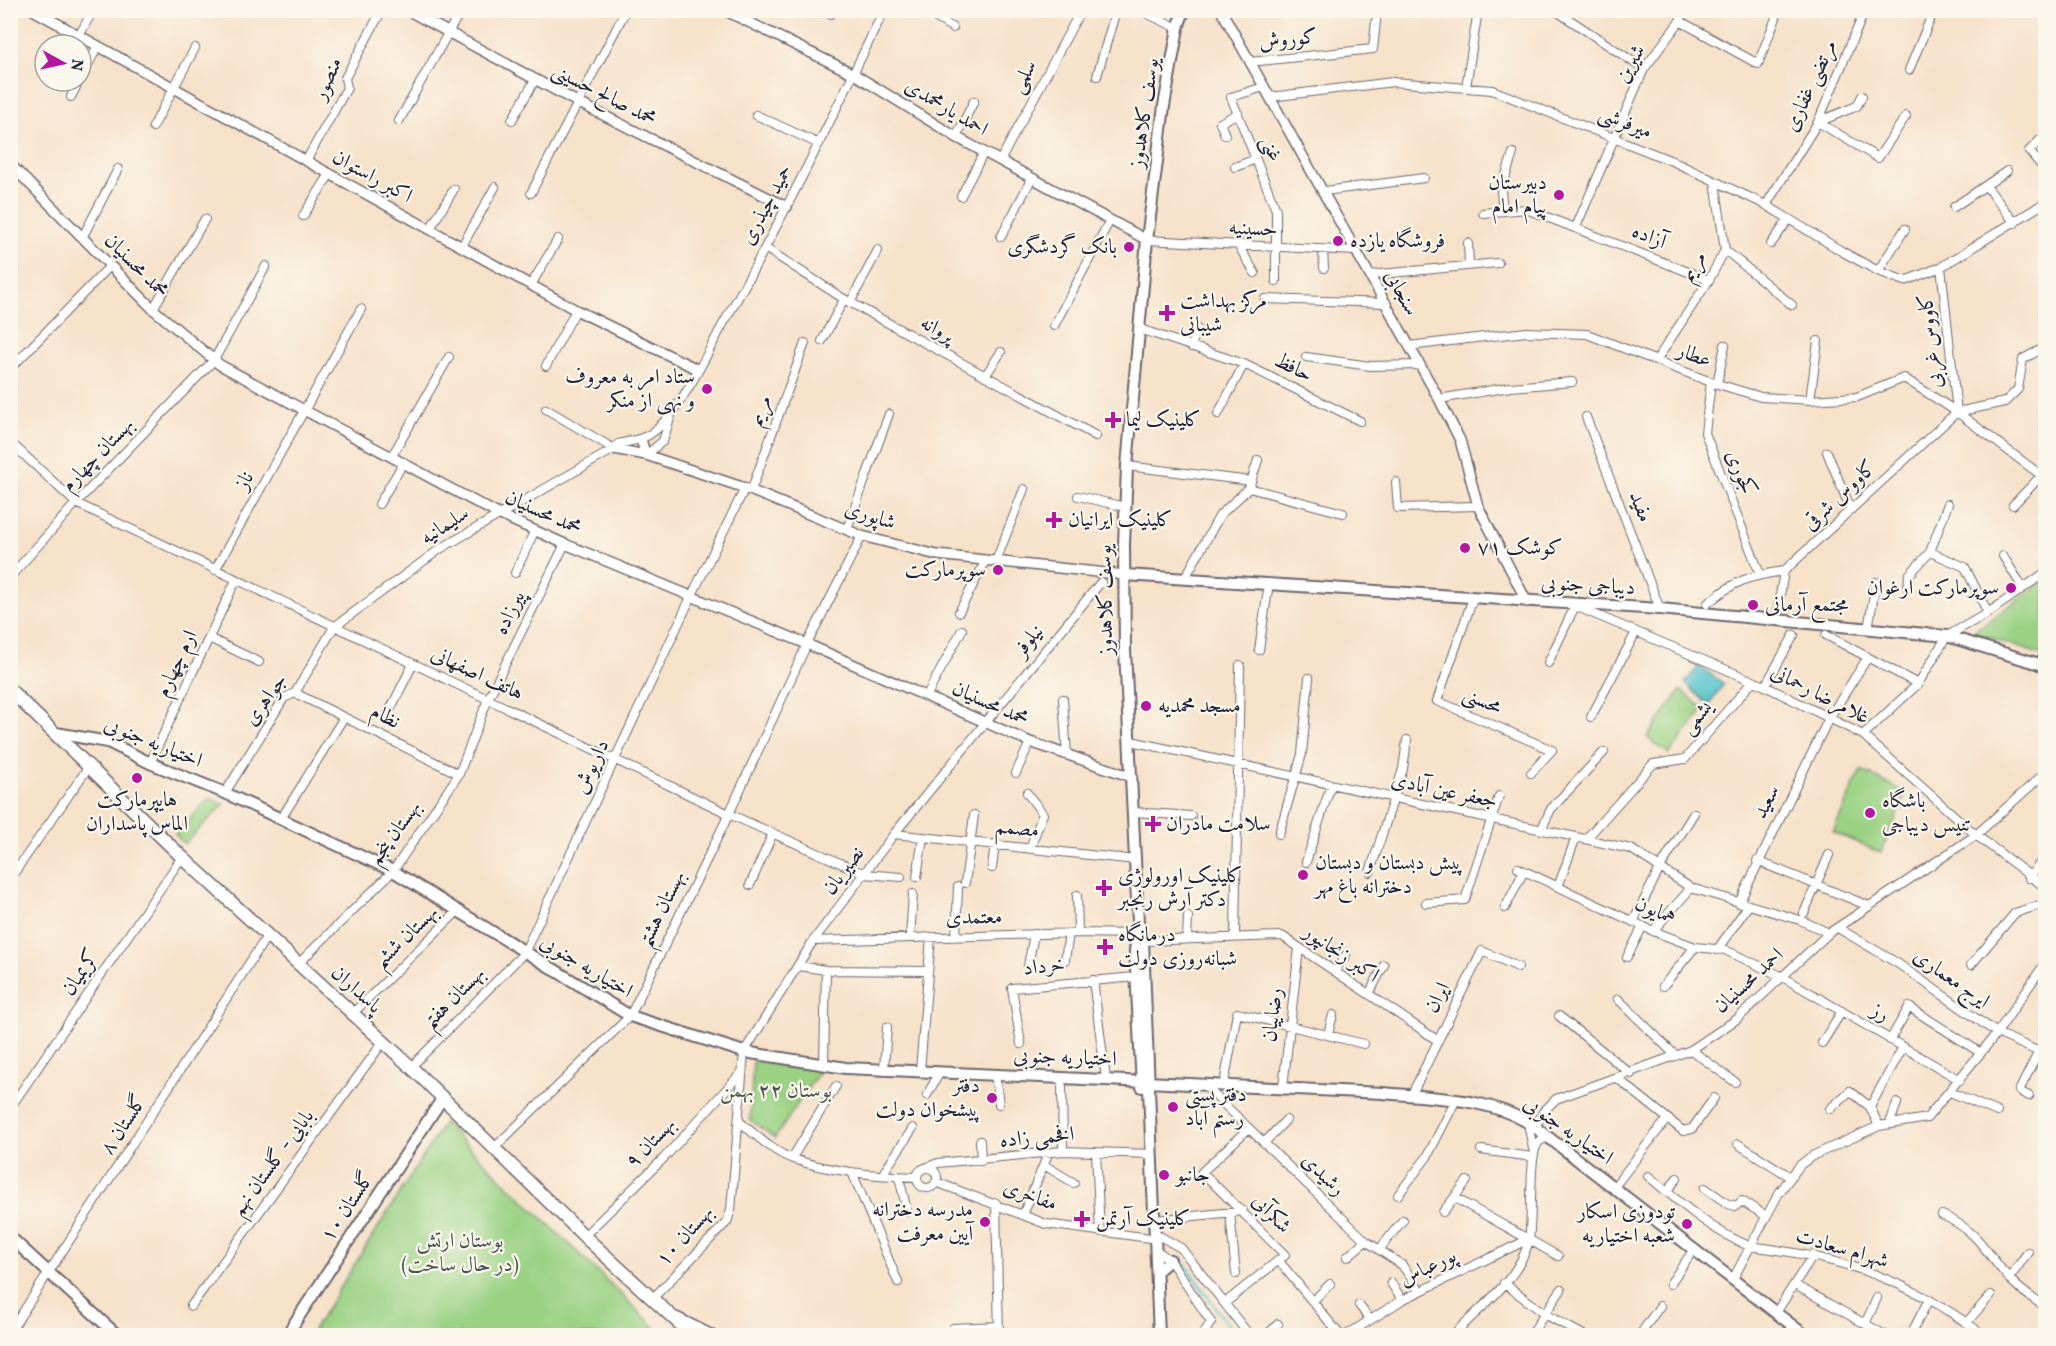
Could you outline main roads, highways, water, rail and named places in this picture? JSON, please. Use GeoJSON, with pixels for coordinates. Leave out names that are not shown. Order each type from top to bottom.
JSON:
{"type":"FeatureCollection","features":[{"type":"Feature","properties":{"kind":"main road","name":"یوسف کلاهدوز"},"geometry":{"type":"LineString","coordinates":[[1140,938],[1125,650],[1125,507],[1147,240],[1164,106],[1178,28],[1184,10]]}},
{"type":"Feature","properties":{"kind":"main road","name":"دیباجی جنوبی"},"geometry":{"type":"LineString","coordinates":[[1125,575],[1269,583],[1575,606],[1660,609],[1947,636],[2046,666]]}},
{"type":"Feature","properties":{"kind":"main road","name":"پاسداران"},"geometry":{"type":"LineString","coordinates":[[10,690],[90,765],[182,857],[411,1067],[493,1149],[690,1334]]}},
{"type":"Feature","properties":{"kind":"main road","name":"اختیاریه جنوبی"},"geometry":{"type":"LineString","coordinates":[[56,733],[108,742],[150,763],[225,793],[393,871],[630,1016],[744,1052],[884,1070],[1282,1087],[1456,1100],[1492,1107],[1531,1124],[1806,1335]]}},
{"type":"Feature","properties":{"kind":"main road"},"geometry":{"type":"LineString","coordinates":[[1140,938],[1136,976],[1146,1081]]}},
{"type":"Feature","properties":{"kind":"main road"},"geometry":{"type":"LineString","coordinates":[[1140,938],[1159,1335]]}},
{"type":"Feature","properties":{"kind":"main road","name":"گلستان ۱۰"},"geometry":{"type":"LineString","coordinates":[[286,1335],[442,1099]]}},
{"type":"Feature","properties":{"kind":"main road"},"geometry":{"type":"LineString","coordinates":[[1149,1154],[1157,1271],[1154,1335]]}},
{"type":"Feature","properties":{"kind":"main road"},"geometry":{"type":"LineString","coordinates":[[10,1236],[118,1335]]}},
{"type":"Feature","properties":{"kind":"main road"},"geometry":{"type":"LineString","coordinates":[[1157,1271],[1170,1260]]}},
{"type":"Feature","properties":{"kind":"main road","name":"پاسداران"},"geometry":{"type":"LineString","coordinates":[[676,1319],[711,1335]]}},
{"type":"Feature","properties":{"kind":"water"},"geometry":{"type":"Polygon","coordinates":[[[1699,666],[1724,684],[1709,705],[1685,683],[1699,666]]]}},
{"type":"Feature","properties":{"kind":"waterway"},"geometry":{"type":"LineString","coordinates":[[1180,1258],[1236,1336]]}},
{"type":"Feature","properties":{"kind":"place","name":"دبیرستان پیام امام"},"geometry":{"type":"Point","coordinates":[1559,195]}},
{"type":"Feature","properties":{"kind":"place","name":"فروشگاه یازده"},"geometry":{"type":"Point","coordinates":[1338,241]}},
{"type":"Feature","properties":{"kind":"place","name":"بانک گردشگری"},"geometry":{"type":"Point","coordinates":[1129,247]}},
{"type":"Feature","properties":{"kind":"place","name":"مرکز بهداشت شیبانی"},"geometry":{"type":"Point","coordinates":[1167,313]}},
{"type":"Feature","properties":{"kind":"place","name":"ستاد امر به معروف و نهی از منکر"},"geometry":{"type":"Point","coordinates":[707,389]}},
{"type":"Feature","properties":{"kind":"place","name":"کلینیک لیما"},"geometry":{"type":"Point","coordinates":[1113,420]}},
{"type":"Feature","properties":{"kind":"place","name":"کلینیک ایرانیان"},"geometry":{"type":"Point","coordinates":[1054,520]}},
{"type":"Feature","properties":{"kind":"place","name":"کوشک ۷۱"},"geometry":{"type":"Point","coordinates":[1465,548]}},
{"type":"Feature","properties":{"kind":"place","name":"سوپرمارکت"},"geometry":{"type":"Point","coordinates":[998,570]}},
{"type":"Feature","properties":{"kind":"place","name":"سوپرمارکت ارغوان"},"geometry":{"type":"Point","coordinates":[2011,588]}},
{"type":"Feature","properties":{"kind":"place","name":"مجتمع آرمانی"},"geometry":{"type":"Point","coordinates":[1753,605]}},
{"type":"Feature","properties":{"kind":"place","name":"مسجد محمدیه"},"geometry":{"type":"Point","coordinates":[1146,706]}},
{"type":"Feature","properties":{"kind":"place","name":"هایپرمارکت الماس پاسداران"},"geometry":{"type":"Point","coordinates":[137,778]}},
{"type":"Feature","properties":{"kind":"place","name":"باشگاه تنیس دیباجی"},"geometry":{"type":"Point","coordinates":[1870,813]}},
{"type":"Feature","properties":{"kind":"place","name":"سلامت مادران"},"geometry":{"type":"Point","coordinates":[1153,824]}},
{"type":"Feature","properties":{"kind":"place","name":"پیش دبستان و دبستان دخترانه باغ مهر"},"geometry":{"type":"Point","coordinates":[1303,875]}},
{"type":"Feature","properties":{"kind":"place","name":"کلینیک اورولوژی دکتر آرش رنجبر"},"geometry":{"type":"Point","coordinates":[1104,888]}},
{"type":"Feature","properties":{"kind":"place","name":"درمانگاه شبانه‌روزی دولت"},"geometry":{"type":"Point","coordinates":[1105,947]}},
{"type":"Feature","properties":{"kind":"place","name":"دفتر پیشخوان دولت"},"geometry":{"type":"Point","coordinates":[992,1098]}},
{"type":"Feature","properties":{"kind":"place","name":"دفتر پستی رستم آباد"},"geometry":{"type":"Point","coordinates":[1173,1107]}},
{"type":"Feature","properties":{"kind":"place","name":"جانبو"},"geometry":{"type":"Point","coordinates":[1164,1175]}},
{"type":"Feature","properties":{"kind":"place","name":"کلینیک آرتمن"},"geometry":{"type":"Point","coordinates":[1082,1219]}},
{"type":"Feature","properties":{"kind":"place","name":"مدرسه دخترانه آیین معرفت"},"geometry":{"type":"Point","coordinates":[985,1222]}},
{"type":"Feature","properties":{"kind":"place","name":"تودوزی اسکار شعبه اختیاریه"},"geometry":{"type":"Point","coordinates":[1687,1224]}},
{"type":"Feature","properties":{"kind":"park label","name":"بوستان ۲۲ بهمن"},"geometry":{"type":"Point","coordinates":[776,1091]}},
{"type":"Feature","properties":{"kind":"park label","name":"بوستان ارتش (در حال ساخت)"},"geometry":{"type":"Point","coordinates":[460,1253]}}]}
